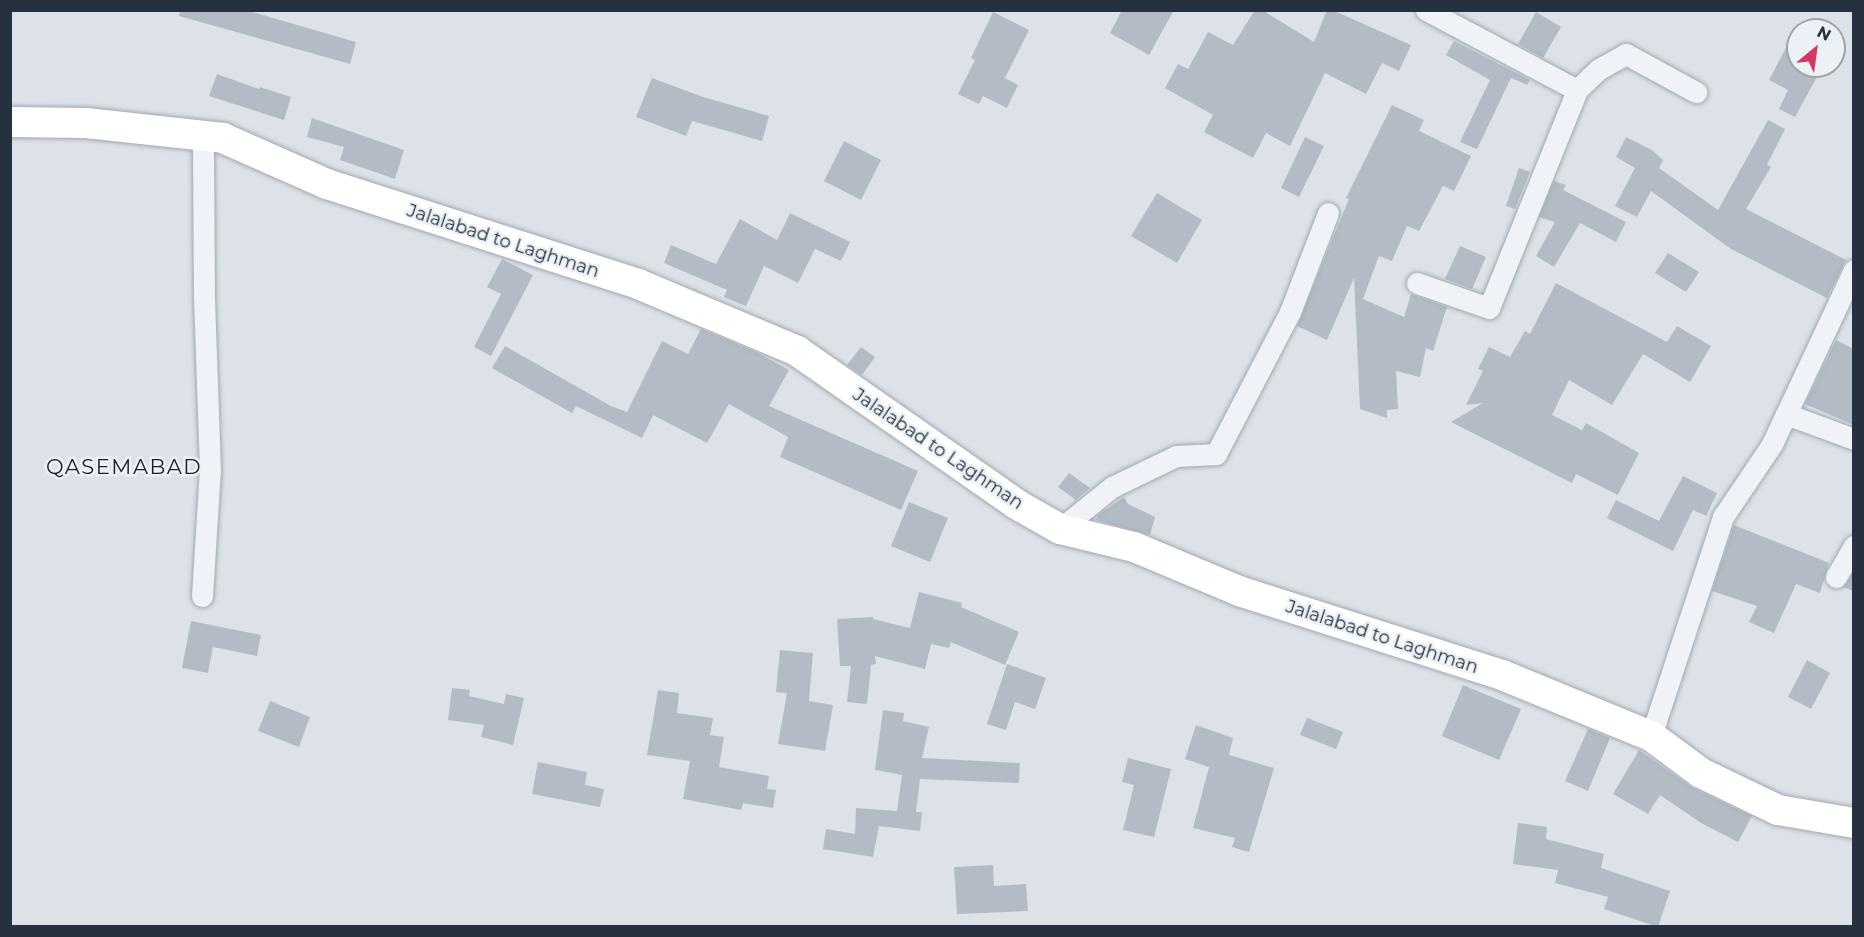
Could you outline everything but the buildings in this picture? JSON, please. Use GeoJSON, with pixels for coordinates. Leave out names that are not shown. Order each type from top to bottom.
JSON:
{"type":"FeatureCollection","features":[{"type":"Feature","properties":{"kind":"street"},"geometry":{"type":"LineString","coordinates":[[1426,10],[1577,90]]}},
{"type":"Feature","properties":{"kind":"street"},"geometry":{"type":"LineString","coordinates":[[1417,283],[1489,308],[1577,90],[1599,69],[1626,54],[1696,92]]}},
{"type":"Feature","properties":{"kind":"street","name":"Jalalabad to Laghman"},"geometry":{"type":"LineString","coordinates":[[10,122],[86,123],[223,138],[327,184],[638,284],[797,351],[1016,504],[1060,529],[1134,547],[1239,591],[1502,675],[1651,736],[1701,773],[1778,810],[1854,823]]}},
{"type":"Feature","properties":{"kind":"street"},"geometry":{"type":"LineString","coordinates":[[202,596],[210,470],[204,296],[203,135]]}},
{"type":"Feature","properties":{"kind":"street"},"geometry":{"type":"LineString","coordinates":[[1060,529],[1112,487],[1176,456],[1216,454],[1290,312],[1328,213]]}},
{"type":"Feature","properties":{"kind":"street"},"geometry":{"type":"LineString","coordinates":[[1651,736],[1723,518],[1772,444],[1854,270]]}},
{"type":"Feature","properties":{"kind":"street"},"geometry":{"type":"LineString","coordinates":[[1786,414],[1854,439]]}},
{"type":"Feature","properties":{"kind":"street"},"geometry":{"type":"LineString","coordinates":[[1836,578],[1854,546]]}},
{"type":"Feature","properties":{"kind":"district","name":"QASEMABAD"},"geometry":{"type":"Point","coordinates":[124,467]}}]}
